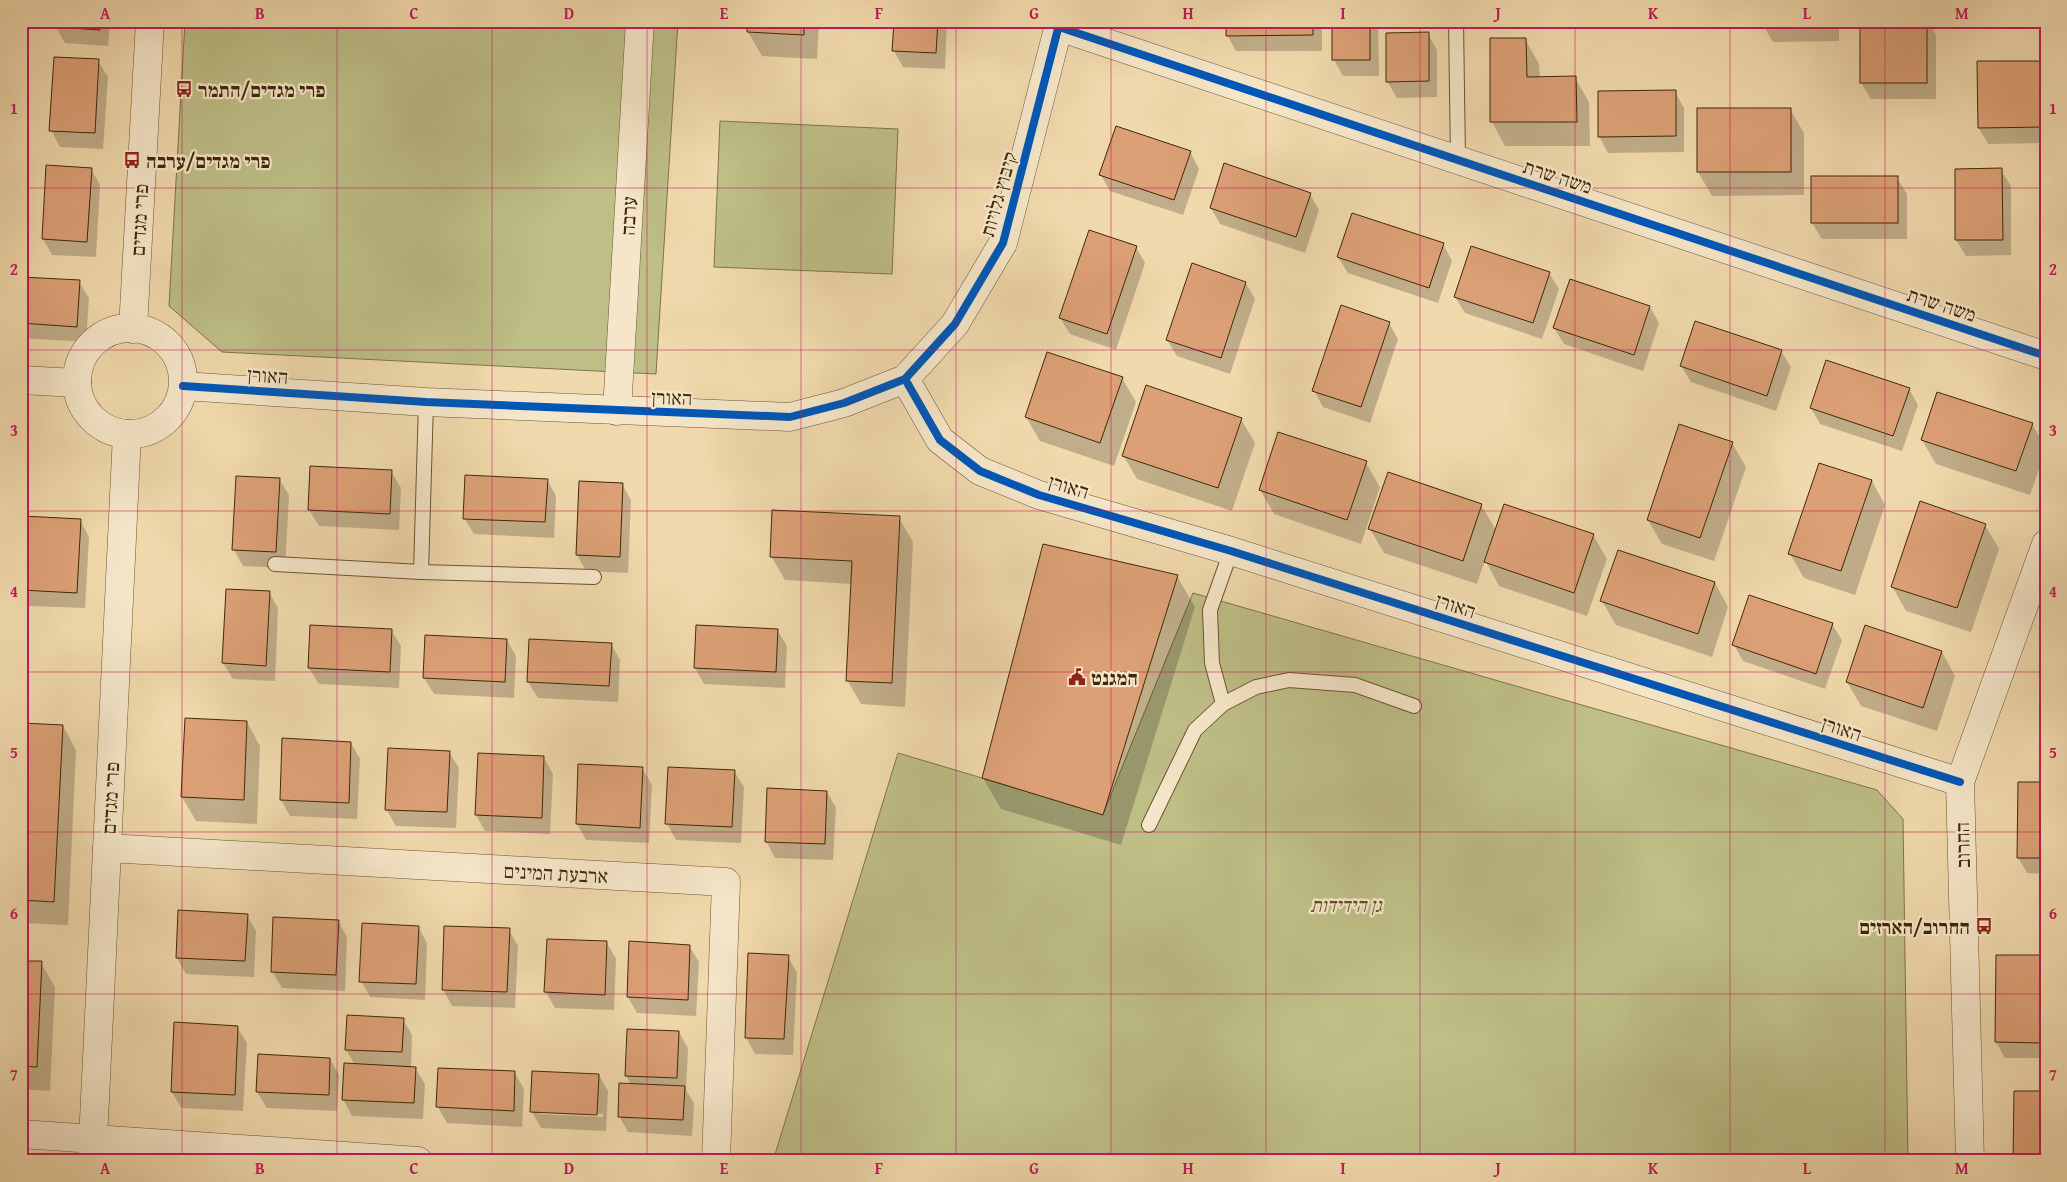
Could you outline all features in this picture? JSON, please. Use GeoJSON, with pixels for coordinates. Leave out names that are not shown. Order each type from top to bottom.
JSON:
{"type":"FeatureCollection","features":[{"type":"Feature","properties":{"kind":"street","name":"פרי מגדים"},"geometry":{"type":"LineString","coordinates":[[133,329],[150,21]]}},
{"type":"Feature","properties":{"kind":"street","name":"ערבה"},"geometry":{"type":"LineString","coordinates":[[617,411],[640,21]]}},
{"type":"Feature","properties":{"kind":"street","name":"משה שרת"},"geometry":{"type":"LineString","coordinates":[[1059,24],[1458,160],[2046,356]]}},
{"type":"Feature","properties":{"kind":"street","name":"קיבוץ גלויות"},"geometry":{"type":"LineString","coordinates":[[905,379],[955,324],[1003,243],[1059,24]]}},
{"type":"Feature","properties":{"kind":"street"},"geometry":{"type":"LineString","coordinates":[[133,329],[153,334],[170,346],[181,367],[183,386],[179,402],[170,416],[158,426],[143,433],[127,434],[112,431],[92,418],[80,398],[77,383],[79,366],[87,350],[100,338],[116,331],[133,329]]}},
{"type":"Feature","properties":{"kind":"street","name":"האורן"},"geometry":{"type":"LineString","coordinates":[[183,386],[426,402],[790,417],[844,403],[905,379],[940,440],[980,471],[1039,495],[1230,551],[1960,782]]}},
{"type":"Feature","properties":{"kind":"street"},"geometry":{"type":"LineString","coordinates":[[21,380],[77,383]]}},
{"type":"Feature","properties":{"kind":"street","name":"פרי מגדים"},"geometry":{"type":"LineString","coordinates":[[93,1149],[127,434]]}},
{"type":"Feature","properties":{"kind":"street","name":"החרוב"},"geometry":{"type":"LineString","coordinates":[[1970,1161],[1960,782],[2046,544]]}},
{"type":"Feature","properties":{"kind":"street","name":"ארבעת המינים"},"geometry":{"type":"LineString","coordinates":[[107,848],[726,882],[716,1161]]}},
{"type":"Feature","properties":{"kind":"street"},"geometry":{"type":"LineString","coordinates":[[21,1134],[93,1149],[418,1161]]}},
{"type":"Feature","properties":{"kind":"lane"},"geometry":{"type":"LineString","coordinates":[[1456,21],[1458,160]]}},
{"type":"Feature","properties":{"kind":"lane"},"geometry":{"type":"LineString","coordinates":[[421,572],[426,402]]}},
{"type":"Feature","properties":{"kind":"lane"},"geometry":{"type":"LineString","coordinates":[[1223,704],[1212,663],[1210,610],[1230,551]]}},
{"type":"Feature","properties":{"kind":"lane"},"geometry":{"type":"LineString","coordinates":[[275,564],[421,572],[594,577]]}},
{"type":"Feature","properties":{"kind":"lane"},"geometry":{"type":"LineString","coordinates":[[1149,826],[1195,730],[1223,704],[1256,687],[1289,680],[1355,684],[1414,706]]}},
{"type":"Feature","properties":{"kind":"green space"},"geometry":{"type":"Polygon","coordinates":[[[185,21],[678,21],[656,374],[222,352],[169,306],[185,21]]]}},
{"type":"Feature","properties":{"kind":"green space"},"geometry":{"type":"Polygon","coordinates":[[[720,121],[898,129],[892,274],[714,267],[720,121]]]}},
{"type":"Feature","properties":{"kind":"green space","name":"גן הידידות"},"geometry":{"type":"Polygon","coordinates":[[[1193,593],[1877,790],[1903,819],[1908,1161],[773,1161],[898,753],[1103,814],[1193,593]]]}},
{"type":"Feature","properties":{"kind":"building"},"geometry":{"type":"Polygon","coordinates":[[[55,21],[100,21],[100,30],[54,27],[55,21]]]}},
{"type":"Feature","properties":{"kind":"building"},"geometry":{"type":"Polygon","coordinates":[[[747,21],[804,21],[804,35],[747,32],[747,21]]]}},
{"type":"Feature","properties":{"kind":"building"},"geometry":{"type":"Polygon","coordinates":[[[894,21],[938,21],[936,53],[892,51],[894,21]]]}},
{"type":"Feature","properties":{"kind":"building"},"geometry":{"type":"Polygon","coordinates":[[[1226,21],[1313,21],[1313,35],[1226,36],[1226,21]]]}},
{"type":"Feature","properties":{"kind":"building"},"geometry":{"type":"Polygon","coordinates":[[[1332,21],[1370,21],[1370,60],[1332,60],[1332,21]]]}},
{"type":"Feature","properties":{"kind":"building"},"geometry":{"type":"Polygon","coordinates":[[[1762,21],[1831,21],[1831,25],[1762,26],[1762,21]]]}},
{"type":"Feature","properties":{"kind":"building"},"geometry":{"type":"Polygon","coordinates":[[[1860,21],[1927,21],[1927,83],[1860,83],[1860,21]]]}},
{"type":"Feature","properties":{"kind":"building"},"geometry":{"type":"Polygon","coordinates":[[[1429,32],[1429,81],[1386,82],[1386,33],[1429,32]]]}},
{"type":"Feature","properties":{"kind":"building"},"geometry":{"type":"Polygon","coordinates":[[[1490,38],[1526,38],[1527,77],[1576,76],[1577,122],[1490,122],[1490,38]]]}},
{"type":"Feature","properties":{"kind":"building"},"geometry":{"type":"Polygon","coordinates":[[[54,57],[99,59],[95,133],[49,131],[54,57]]]}},
{"type":"Feature","properties":{"kind":"building"},"geometry":{"type":"Polygon","coordinates":[[[1977,61],[2046,61],[2046,127],[1978,128],[1977,61]]]}},
{"type":"Feature","properties":{"kind":"building"},"geometry":{"type":"Polygon","coordinates":[[[1676,90],[1676,136],[1598,137],[1598,91],[1676,90]]]}},
{"type":"Feature","properties":{"kind":"building"},"geometry":{"type":"Polygon","coordinates":[[[1697,108],[1791,108],[1791,172],[1697,172],[1697,108]]]}},
{"type":"Feature","properties":{"kind":"building"},"geometry":{"type":"Polygon","coordinates":[[[1116,126],[1191,151],[1174,200],[1099,175],[1116,126]]]}},
{"type":"Feature","properties":{"kind":"building"},"geometry":{"type":"Polygon","coordinates":[[[1224,163],[1311,193],[1296,237],[1210,208],[1224,163]]]}},
{"type":"Feature","properties":{"kind":"building"},"geometry":{"type":"Polygon","coordinates":[[[46,165],[92,168],[87,242],[42,239],[46,165]]]}},
{"type":"Feature","properties":{"kind":"building"},"geometry":{"type":"Polygon","coordinates":[[[2002,168],[2003,240],[1955,240],[1955,169],[2002,168]]]}},
{"type":"Feature","properties":{"kind":"building"},"geometry":{"type":"Polygon","coordinates":[[[1811,176],[1898,176],[1898,223],[1811,223],[1811,176]]]}},
{"type":"Feature","properties":{"kind":"building"},"geometry":{"type":"Polygon","coordinates":[[[1352,213],[1444,243],[1429,288],[1337,257],[1352,213]]]}},
{"type":"Feature","properties":{"kind":"building"},"geometry":{"type":"Polygon","coordinates":[[[1089,230],[1137,246],[1107,334],[1059,318],[1089,230]]]}},
{"type":"Feature","properties":{"kind":"building"},"geometry":{"type":"Polygon","coordinates":[[[1471,246],[1550,272],[1533,323],[1454,297],[1471,246]]]}},
{"type":"Feature","properties":{"kind":"building"},"geometry":{"type":"Polygon","coordinates":[[[1192,263],[1246,282],[1221,358],[1166,340],[1192,263]]]}},
{"type":"Feature","properties":{"kind":"building"},"geometry":{"type":"Polygon","coordinates":[[[21,277],[80,280],[77,327],[21,323],[21,277]]]}},
{"type":"Feature","properties":{"kind":"building"},"geometry":{"type":"Polygon","coordinates":[[[1570,279],[1650,306],[1634,355],[1553,328],[1570,279]]]}},
{"type":"Feature","properties":{"kind":"building"},"geometry":{"type":"Polygon","coordinates":[[[1341,305],[1390,322],[1361,407],[1312,391],[1341,305]]]}},
{"type":"Feature","properties":{"kind":"building"},"geometry":{"type":"Polygon","coordinates":[[[1695,321],[1782,350],[1767,396],[1680,366],[1695,321]]]}},
{"type":"Feature","properties":{"kind":"building"},"geometry":{"type":"Polygon","coordinates":[[[1047,352],[1123,377],[1100,443],[1025,417],[1047,352]]]}},
{"type":"Feature","properties":{"kind":"building"},"geometry":{"type":"Polygon","coordinates":[[[1826,360],[1910,388],[1893,436],[1810,408],[1826,360]]]}},
{"type":"Feature","properties":{"kind":"building"},"geometry":{"type":"Polygon","coordinates":[[[1146,385],[1242,418],[1218,488],[1122,456],[1146,385]]]}},
{"type":"Feature","properties":{"kind":"building"},"geometry":{"type":"Polygon","coordinates":[[[1937,392],[2033,423],[2016,471],[1921,440],[1937,392]]]}},
{"type":"Feature","properties":{"kind":"building"},"geometry":{"type":"Polygon","coordinates":[[[1679,424],[1733,442],[1700,538],[1647,520],[1679,424]]]}},
{"type":"Feature","properties":{"kind":"building"},"geometry":{"type":"Polygon","coordinates":[[[1278,432],[1367,461],[1347,520],[1259,490],[1278,432]]]}},
{"type":"Feature","properties":{"kind":"building"},"geometry":{"type":"Polygon","coordinates":[[[1819,463],[1872,480],[1841,571],[1788,554],[1819,463]]]}},
{"type":"Feature","properties":{"kind":"building"},"geometry":{"type":"Polygon","coordinates":[[[310,466],[392,470],[390,514],[308,510],[310,466]]]}},
{"type":"Feature","properties":{"kind":"building"},"geometry":{"type":"Polygon","coordinates":[[[1388,472],[1482,504],[1463,561],[1368,529],[1388,472]]]}},
{"type":"Feature","properties":{"kind":"building"},"geometry":{"type":"Polygon","coordinates":[[[465,475],[548,479],[545,522],[463,519],[465,475]]]}},
{"type":"Feature","properties":{"kind":"building"},"geometry":{"type":"Polygon","coordinates":[[[236,476],[280,478],[276,552],[232,550],[236,476]]]}},
{"type":"Feature","properties":{"kind":"building"},"geometry":{"type":"Polygon","coordinates":[[[579,481],[623,483],[620,557],[576,555],[579,481]]]}},
{"type":"Feature","properties":{"kind":"building"},"geometry":{"type":"Polygon","coordinates":[[[1920,501],[1986,524],[1957,608],[1891,587],[1920,501]]]}},
{"type":"Feature","properties":{"kind":"building"},"geometry":{"type":"Polygon","coordinates":[[[1504,504],[1594,534],[1574,593],[1484,562],[1504,504]]]}},
{"type":"Feature","properties":{"kind":"building"},"geometry":{"type":"Polygon","coordinates":[[[772,510],[900,516],[892,683],[846,681],[852,561],[770,557],[772,510]]]}},
{"type":"Feature","properties":{"kind":"building"},"geometry":{"type":"Polygon","coordinates":[[[22,516],[81,519],[77,593],[21,590],[22,516]]]}},
{"type":"Feature","properties":{"kind":"building","name":"המגנט"},"geometry":{"type":"Polygon","coordinates":[[[1043,544],[1178,575],[1103,815],[982,778],[1043,544]]]}},
{"type":"Feature","properties":{"kind":"building"},"geometry":{"type":"Polygon","coordinates":[[[1618,550],[1715,582],[1698,634],[1600,601],[1618,550]]]}},
{"type":"Feature","properties":{"kind":"building"},"geometry":{"type":"Polygon","coordinates":[[[226,589],[270,591],[266,666],[222,663],[226,589]]]}},
{"type":"Feature","properties":{"kind":"building"},"geometry":{"type":"Polygon","coordinates":[[[1749,595],[1833,623],[1816,674],[1732,645],[1749,595]]]}},
{"type":"Feature","properties":{"kind":"building"},"geometry":{"type":"Polygon","coordinates":[[[310,625],[392,629],[390,672],[308,668],[310,625]]]}},
{"type":"Feature","properties":{"kind":"building"},"geometry":{"type":"Polygon","coordinates":[[[696,625],[778,629],[776,672],[694,668],[696,625]]]}},
{"type":"Feature","properties":{"kind":"building"},"geometry":{"type":"Polygon","coordinates":[[[1865,625],[1942,651],[1923,708],[1846,682],[1865,625]]]}},
{"type":"Feature","properties":{"kind":"building"},"geometry":{"type":"Polygon","coordinates":[[[425,635],[507,639],[505,682],[423,678],[425,635]]]}},
{"type":"Feature","properties":{"kind":"building"},"geometry":{"type":"Polygon","coordinates":[[[529,639],[612,643],[609,686],[527,682],[529,639]]]}},
{"type":"Feature","properties":{"kind":"building"},"geometry":{"type":"Polygon","coordinates":[[[185,718],[247,721],[244,800],[181,797],[185,718]]]}},
{"type":"Feature","properties":{"kind":"building"},"geometry":{"type":"Polygon","coordinates":[[[21,723],[63,725],[54,902],[21,900],[21,723]]]}},
{"type":"Feature","properties":{"kind":"building"},"geometry":{"type":"Polygon","coordinates":[[[282,738],[351,742],[349,803],[280,800],[282,738]]]}},
{"type":"Feature","properties":{"kind":"building"},"geometry":{"type":"Polygon","coordinates":[[[388,748],[450,751],[447,812],[385,810],[388,748]]]}},
{"type":"Feature","properties":{"kind":"building"},"geometry":{"type":"Polygon","coordinates":[[[478,753],[544,756],[542,818],[475,815],[478,753]]]}},
{"type":"Feature","properties":{"kind":"building"},"geometry":{"type":"Polygon","coordinates":[[[578,764],[643,767],[640,828],[576,824],[578,764]]]}},
{"type":"Feature","properties":{"kind":"building"},"geometry":{"type":"Polygon","coordinates":[[[668,767],[735,770],[732,827],[665,824],[668,767]]]}},
{"type":"Feature","properties":{"kind":"building"},"geometry":{"type":"Polygon","coordinates":[[[2018,782],[2046,782],[2046,858],[2017,858],[2018,782]]]}},
{"type":"Feature","properties":{"kind":"building"},"geometry":{"type":"Polygon","coordinates":[[[767,788],[827,791],[825,844],[765,842],[767,788]]]}},
{"type":"Feature","properties":{"kind":"building"},"geometry":{"type":"Polygon","coordinates":[[[178,910],[248,914],[245,961],[176,958],[178,910]]]}},
{"type":"Feature","properties":{"kind":"building"},"geometry":{"type":"Polygon","coordinates":[[[273,917],[339,920],[336,975],[271,972],[273,917]]]}},
{"type":"Feature","properties":{"kind":"building"},"geometry":{"type":"Polygon","coordinates":[[[362,923],[419,926],[416,984],[359,982],[362,923]]]}},
{"type":"Feature","properties":{"kind":"building"},"geometry":{"type":"Polygon","coordinates":[[[444,926],[510,928],[507,992],[442,990],[444,926]]]}},
{"type":"Feature","properties":{"kind":"building"},"geometry":{"type":"Polygon","coordinates":[[[547,939],[607,941],[605,995],[544,992],[547,939]]]}},
{"type":"Feature","properties":{"kind":"building"},"geometry":{"type":"Polygon","coordinates":[[[629,941],[690,945],[688,1000],[627,997],[629,941]]]}},
{"type":"Feature","properties":{"kind":"building"},"geometry":{"type":"Polygon","coordinates":[[[748,953],[789,955],[784,1039],[745,1038],[748,953]]]}},
{"type":"Feature","properties":{"kind":"building"},"geometry":{"type":"Polygon","coordinates":[[[1996,955],[2042,955],[2041,1043],[1995,1042],[1996,955]]]}},
{"type":"Feature","properties":{"kind":"building"},"geometry":{"type":"Polygon","coordinates":[[[21,961],[42,961],[37,1067],[21,1066],[21,961]]]}},
{"type":"Feature","properties":{"kind":"building"},"geometry":{"type":"Polygon","coordinates":[[[347,1015],[404,1018],[402,1052],[345,1050],[347,1015]]]}},
{"type":"Feature","properties":{"kind":"building"},"geometry":{"type":"Polygon","coordinates":[[[174,1022],[238,1026],[235,1095],[171,1092],[174,1022]]]}},
{"type":"Feature","properties":{"kind":"building"},"geometry":{"type":"Polygon","coordinates":[[[627,1029],[679,1031],[677,1078],[625,1076],[627,1029]]]}},
{"type":"Feature","properties":{"kind":"building"},"geometry":{"type":"Polygon","coordinates":[[[258,1054],[330,1058],[329,1095],[256,1092],[258,1054]]]}},
{"type":"Feature","properties":{"kind":"building"},"geometry":{"type":"Polygon","coordinates":[[[344,1063],[416,1067],[414,1103],[342,1100],[344,1063]]]}},
{"type":"Feature","properties":{"kind":"building"},"geometry":{"type":"Polygon","coordinates":[[[438,1068],[515,1071],[514,1111],[436,1107],[438,1068]]]}},
{"type":"Feature","properties":{"kind":"building"},"geometry":{"type":"Polygon","coordinates":[[[532,1071],[599,1074],[597,1115],[530,1112],[532,1071]]]}},
{"type":"Feature","properties":{"kind":"building"},"geometry":{"type":"Polygon","coordinates":[[[619,1083],[685,1086],[683,1120],[618,1117],[619,1083]]]}},
{"type":"Feature","properties":{"kind":"building"},"geometry":{"type":"Polygon","coordinates":[[[2014,1091],[2046,1091],[2046,1161],[2013,1161],[2014,1091]]]}},
{"type":"Feature","properties":{"kind":"cycle path"},"geometry":{"type":"LineString","coordinates":[[183,386],[426,402],[790,417],[844,403],[905,379],[955,324],[1003,243],[1060,21]]}},
{"type":"Feature","properties":{"kind":"cycle path"},"geometry":{"type":"LineString","coordinates":[[1059,27],[2046,356]]}},
{"type":"Feature","properties":{"kind":"cycle path"},"geometry":{"type":"LineString","coordinates":[[905,379],[940,440],[980,471],[1039,495],[1231,551],[1960,782]]}},
{"type":"Feature","properties":{"kind":"place","name":"פרי מגדים/התמר"},"geometry":{"type":"Point","coordinates":[184,89]}},
{"type":"Feature","properties":{"kind":"place","name":"פרי מגדים/ערבה"},"geometry":{"type":"Point","coordinates":[132,160]}},
{"type":"Feature","properties":{"kind":"place","name":"המגנט"},"geometry":{"type":"Point","coordinates":[1077,677]}},
{"type":"Feature","properties":{"kind":"place","name":"החרוב/הארזים"},"geometry":{"type":"Point","coordinates":[1984,926]}}]}
